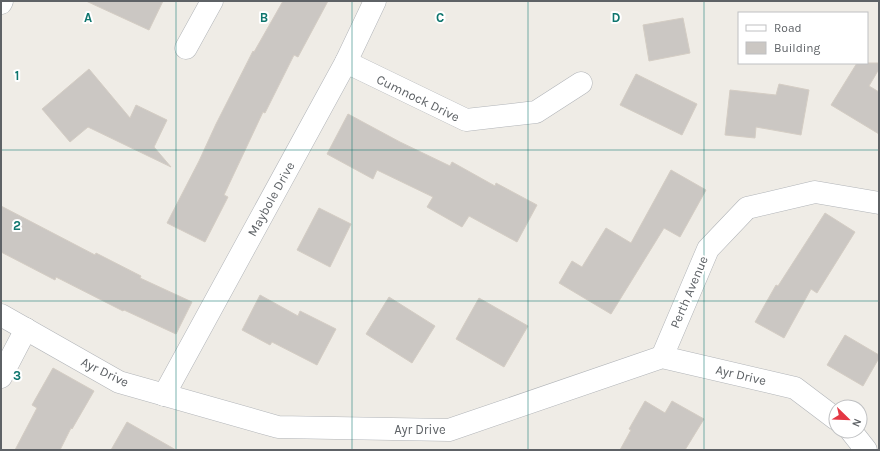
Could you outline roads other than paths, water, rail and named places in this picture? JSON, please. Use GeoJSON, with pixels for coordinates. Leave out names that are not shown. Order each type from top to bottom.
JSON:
{"type":"FeatureCollection","features":[{"type":"Feature","properties":{"kind":"street"},"geometry":{"type":"LineString","coordinates":[[186,48],[212,1]]}},
{"type":"Feature","properties":{"kind":"street","name":"Maybole Drive"},"geometry":{"type":"LineString","coordinates":[[164,395],[346,62],[375,1]]}},
{"type":"Feature","properties":{"kind":"street","name":"Cumnock Drive"},"geometry":{"type":"LineString","coordinates":[[346,62],[466,120],[536,112],[581,83]]}},
{"type":"Feature","properties":{"kind":"street","name":"Perth Avenue"},"geometry":{"type":"LineString","coordinates":[[662,357],[708,249],[747,208],[815,192],[879,202]]}},
{"type":"Feature","properties":{"kind":"street","name":"Ayr Drive"},"geometry":{"type":"LineString","coordinates":[[1,315],[119,382],[278,427],[449,430],[662,357],[795,388],[828,413]]}},
{"type":"Feature","properties":{"kind":"street"},"geometry":{"type":"LineString","coordinates":[[1,377],[26,329]]}},
{"type":"Feature","properties":{"kind":"street"},"geometry":{"type":"LineString","coordinates":[[857,439],[866,450]]}}]}
